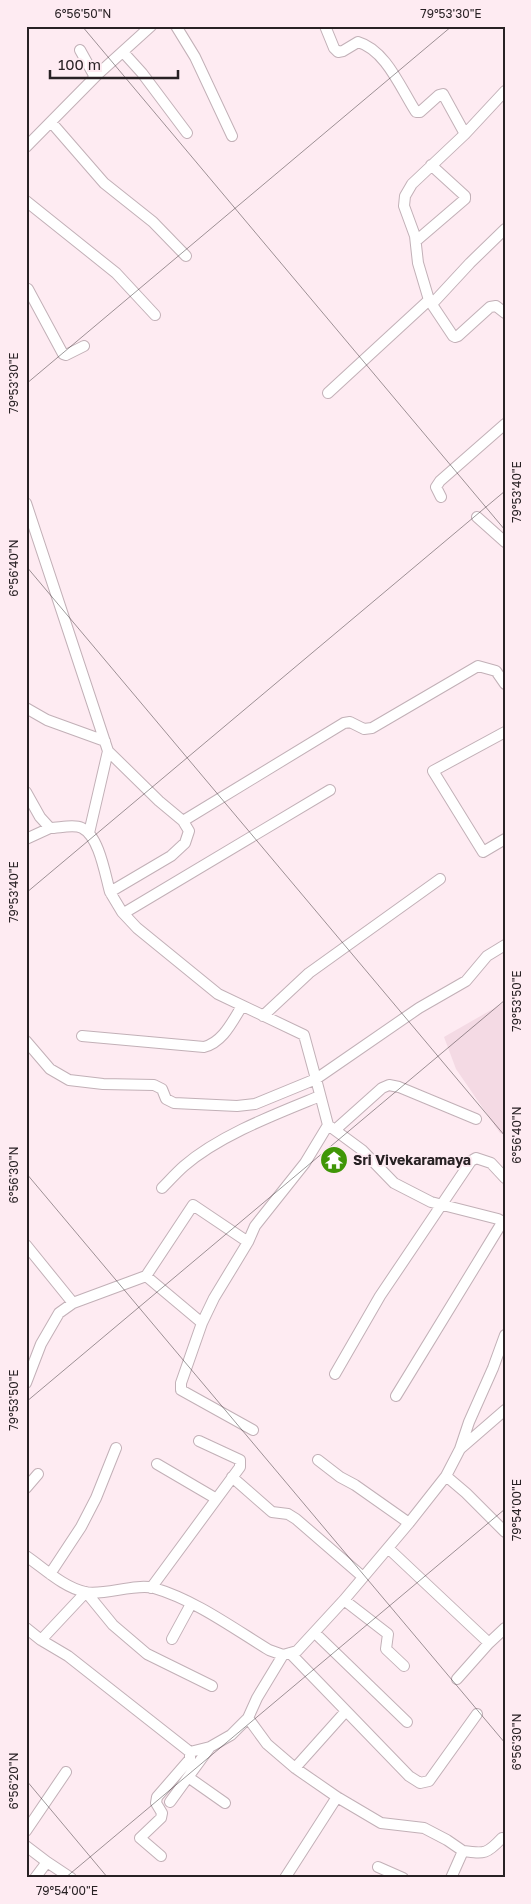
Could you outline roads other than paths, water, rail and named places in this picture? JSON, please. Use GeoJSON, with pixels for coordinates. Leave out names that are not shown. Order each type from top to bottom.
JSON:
{"type":"FeatureCollection","features":[{"type":"Feature","properties":{"kind":"street"},"geometry":{"type":"LineString","coordinates":[[26,147],[95,77],[151,26]]}},
{"type":"Feature","properties":{"kind":"street"},"geometry":{"type":"LineString","coordinates":[[176,26],[195,57],[232,136]]}},
{"type":"Feature","properties":{"kind":"street"},"geometry":{"type":"LineString","coordinates":[[325,26],[334,48],[338,52],[358,42],[371,47],[382,57],[416,112],[420,112],[439,95],[443,94],[465,134]]}},
{"type":"Feature","properties":{"kind":"street"},"geometry":{"type":"LineString","coordinates":[[80,50],[95,77]]}},
{"type":"Feature","properties":{"kind":"street"},"geometry":{"type":"LineString","coordinates":[[123,52],[142,72],[187,133]]}},
{"type":"Feature","properties":{"kind":"street"},"geometry":{"type":"LineString","coordinates":[[505,92],[465,134],[412,184],[405,196],[404,206],[416,242],[418,262],[431,302],[455,337],[490,307],[496,306],[505,313]]}},
{"type":"Feature","properties":{"kind":"street"},"geometry":{"type":"LineString","coordinates":[[50,122],[104,183],[153,222],[186,256]]}},
{"type":"Feature","properties":{"kind":"street"},"geometry":{"type":"LineString","coordinates":[[416,242],[465,199],[465,196],[431,165]]}},
{"type":"Feature","properties":{"kind":"street"},"geometry":{"type":"LineString","coordinates":[[26,202],[116,273],[155,315]]}},
{"type":"Feature","properties":{"kind":"street"},"geometry":{"type":"LineString","coordinates":[[328,393],[431,302],[505,229]]}},
{"type":"Feature","properties":{"kind":"street"},"geometry":{"type":"LineString","coordinates":[[26,288],[63,354],[66,355],[84,346]]}},
{"type":"Feature","properties":{"kind":"street"},"geometry":{"type":"LineString","coordinates":[[441,497],[436,487],[440,481],[505,424]]}},
{"type":"Feature","properties":{"kind":"street"},"geometry":{"type":"LineString","coordinates":[[26,503],[107,746],[89,832]]}},
{"type":"Feature","properties":{"kind":"street"},"geometry":{"type":"LineString","coordinates":[[477,517],[505,542]]}},
{"type":"Feature","properties":{"kind":"street"},"geometry":{"type":"LineString","coordinates":[[183,821],[344,723],[350,722],[364,729],[372,728],[478,666],[496,671],[505,684]]}},
{"type":"Feature","properties":{"kind":"street"},"geometry":{"type":"LineString","coordinates":[[26,708],[47,720],[107,746],[159,802],[183,821],[188,831],[185,843],[170,856],[110,892]]}},
{"type":"Feature","properties":{"kind":"street"},"geometry":{"type":"LineString","coordinates":[[505,732],[433,771],[483,852],[505,839]]}},
{"type":"Feature","properties":{"kind":"street"},"geometry":{"type":"LineString","coordinates":[[124,914],[330,790]]}},
{"type":"Feature","properties":{"kind":"street"},"geometry":{"type":"LineString","coordinates":[[26,792],[40,817],[50,828]]}},
{"type":"Feature","properties":{"kind":"street"},"geometry":{"type":"LineString","coordinates":[[26,839],[50,828],[80,827],[89,832],[95,841],[110,892],[124,914],[138,928],[218,994],[304,1035],[320,1096],[331,1127],[362,1150],[394,1183],[440,1205],[498,1218],[504,1222],[396,1396]]}},
{"type":"Feature","properties":{"kind":"street"},"geometry":{"type":"LineString","coordinates":[[263,1016],[309,973],[440,879]]}},
{"type":"Feature","properties":{"kind":"street"},"geometry":{"type":"LineString","coordinates":[[26,1041],[50,1068],[69,1080],[103,1084],[154,1084],[162,1089],[166,1099],[174,1103],[236,1106],[255,1104],[316,1079],[419,1008],[466,981],[487,956],[505,945]]}},
{"type":"Feature","properties":{"kind":"street"},"geometry":{"type":"LineString","coordinates":[[82,1036],[204,1047],[212,1045],[221,1038],[242,1006]]}},
{"type":"Feature","properties":{"kind":"street"},"geometry":{"type":"LineString","coordinates":[[253,1430],[181,1390],[181,1383],[202,1323],[214,1298],[248,1242],[255,1226],[305,1164],[331,1127],[382,1088],[389,1085],[399,1088],[476,1119]]}},
{"type":"Feature","properties":{"kind":"street"},"geometry":{"type":"LineString","coordinates":[[162,1188],[184,1166],[212,1146],[273,1115],[320,1096]]}},
{"type":"Feature","properties":{"kind":"street"},"geometry":{"type":"LineString","coordinates":[[335,1374],[380,1296],[471,1161],[476,1158],[491,1163],[505,1178]]}},
{"type":"Feature","properties":{"kind":"street"},"geometry":{"type":"LineString","coordinates":[[26,1383],[41,1344],[59,1313],[73,1303],[146,1276],[193,1205],[248,1242]]}},
{"type":"Feature","properties":{"kind":"street"},"geometry":{"type":"LineString","coordinates":[[26,1245],[73,1303]]}},
{"type":"Feature","properties":{"kind":"street"},"geometry":{"type":"LineString","coordinates":[[146,1276],[202,1323]]}},
{"type":"Feature","properties":{"kind":"street"},"geometry":{"type":"LineString","coordinates":[[26,1556],[50,1574],[86,1592],[151,1588],[172,1594],[269,1650],[286,1654],[297,1651],[344,1600],[446,1476],[460,1449],[469,1422],[505,1335]]}},
{"type":"Feature","properties":{"kind":"street"},"geometry":{"type":"LineString","coordinates":[[460,1449],[505,1410]]}},
{"type":"Feature","properties":{"kind":"street"},"geometry":{"type":"LineString","coordinates":[[151,1588],[215,1498],[240,1467],[240,1460],[199,1441]]}},
{"type":"Feature","properties":{"kind":"street"},"geometry":{"type":"LineString","coordinates":[[50,1574],[81,1526],[116,1448]]}},
{"type":"Feature","properties":{"kind":"street"},"geometry":{"type":"LineString","coordinates":[[318,1460],[409,1523]]}},
{"type":"Feature","properties":{"kind":"street"},"geometry":{"type":"LineString","coordinates":[[158,1464],[215,1498]]}},
{"type":"Feature","properties":{"kind":"street"},"geometry":{"type":"LineString","coordinates":[[26,1488],[38,1474]]}},
{"type":"Feature","properties":{"kind":"street"},"geometry":{"type":"LineString","coordinates":[[446,1476],[505,1532]]}},
{"type":"Feature","properties":{"kind":"street"},"geometry":{"type":"LineString","coordinates":[[232,1478],[272,1512],[288,1514],[296,1519],[363,1576]]}},
{"type":"Feature","properties":{"kind":"street"},"geometry":{"type":"LineString","coordinates":[[388,1548],[489,1643]]}},
{"type":"Feature","properties":{"kind":"street"},"geometry":{"type":"LineString","coordinates":[[41,1640],[86,1592]]}},
{"type":"Feature","properties":{"kind":"street"},"geometry":{"type":"LineString","coordinates":[[86,1592],[113,1625],[147,1654],[212,1686]]}},
{"type":"Feature","properties":{"kind":"street"},"geometry":{"type":"LineString","coordinates":[[344,1600],[388,1634],[386,1649],[404,1666]]}},
{"type":"Feature","properties":{"kind":"street"},"geometry":{"type":"LineString","coordinates":[[172,1639],[191,1604]]}},
{"type":"Feature","properties":{"kind":"street"},"geometry":{"type":"LineString","coordinates":[[26,1628],[41,1640],[68,1656],[190,1752]]}},
{"type":"Feature","properties":{"kind":"street"},"geometry":{"type":"LineString","coordinates":[[457,1679],[505,1628]]}},
{"type":"Feature","properties":{"kind":"street"},"geometry":{"type":"LineString","coordinates":[[314,1633],[407,1722]]}},
{"type":"Feature","properties":{"kind":"street"},"geometry":{"type":"LineString","coordinates":[[286,1654],[410,1776],[420,1783],[429,1781],[477,1714]]}},
{"type":"Feature","properties":{"kind":"street"},"geometry":{"type":"LineString","coordinates":[[190,1752],[210,1747],[231,1735],[248,1718],[257,1698],[286,1654]]}},
{"type":"Feature","properties":{"kind":"street"},"geometry":{"type":"LineString","coordinates":[[295,1768],[346,1711]]}},
{"type":"Feature","properties":{"kind":"street"},"geometry":{"type":"LineString","coordinates":[[248,1718],[267,1744],[295,1768],[337,1797],[381,1823],[424,1828],[463,1851],[478,1853],[490,1851],[504,1836]]}},
{"type":"Feature","properties":{"kind":"street"},"geometry":{"type":"LineString","coordinates":[[170,1802],[210,1747]]}},
{"type":"Feature","properties":{"kind":"street"},"geometry":{"type":"LineString","coordinates":[[161,1856],[140,1838],[161,1818],[162,1813],[156,1803],[158,1797],[190,1759],[190,1752]]}},
{"type":"Feature","properties":{"kind":"street"},"geometry":{"type":"LineString","coordinates":[[26,1830],[66,1772]]}},
{"type":"Feature","properties":{"kind":"street"},"geometry":{"type":"LineString","coordinates":[[188,1777],[225,1803]]}},
{"type":"Feature","properties":{"kind":"street"},"geometry":{"type":"LineString","coordinates":[[285,1878],[337,1797]]}},
{"type":"Feature","properties":{"kind":"street"},"geometry":{"type":"LineString","coordinates":[[26,1846],[71,1878]]}},
{"type":"Feature","properties":{"kind":"street"},"geometry":{"type":"LineString","coordinates":[[452,1878],[463,1851]]}},
{"type":"Feature","properties":{"kind":"street"},"geometry":{"type":"LineString","coordinates":[[36,1878],[47,1862]]}},
{"type":"Feature","properties":{"kind":"street"},"geometry":{"type":"LineString","coordinates":[[378,1867],[403,1878]]}},
{"type":"Feature","properties":{"kind":"place","name":"Sri Vivekaramaya"},"geometry":{"type":"Point","coordinates":[334,1160]}}]}
